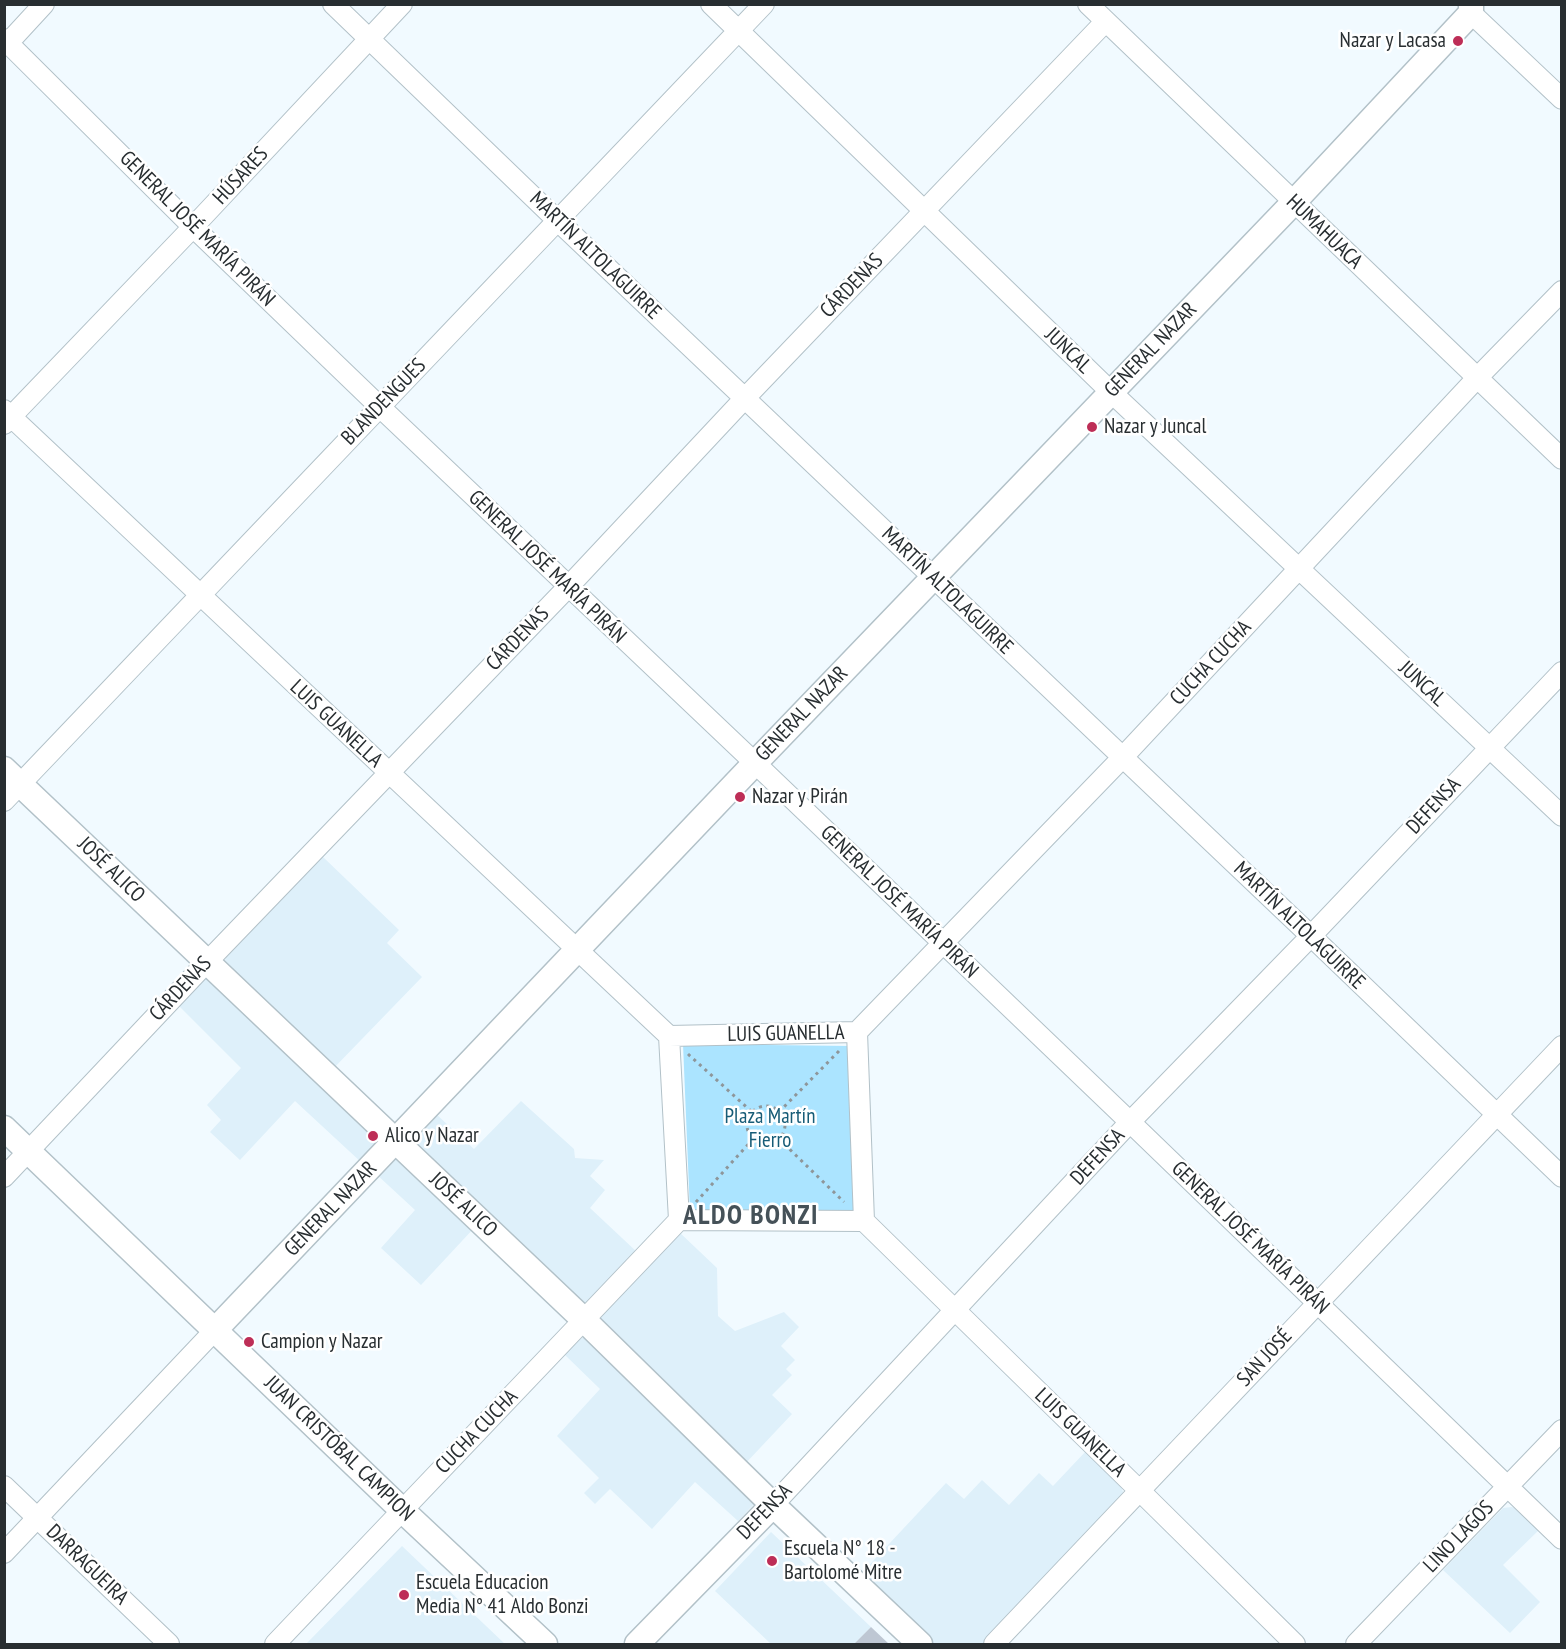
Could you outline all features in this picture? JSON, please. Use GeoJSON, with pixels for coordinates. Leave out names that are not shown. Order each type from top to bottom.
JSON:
{"type":"FeatureCollection","features":[{"type":"Feature","properties":{"kind":"street"},"geometry":{"type":"LineString","coordinates":[[7,40],[44,4]]}},
{"type":"Feature","properties":{"kind":"street","name":"MARTÍN ALTOLAGUIRRE"},"geometry":{"type":"LineString","coordinates":[[333,4],[1562,1177]]}},
{"type":"Feature","properties":{"kind":"street","name":"HÚSARES"},"geometry":{"type":"LineString","coordinates":[[7,417],[193,227],[402,4]]}},
{"type":"Feature","properties":{"kind":"street","name":"JUNCAL"},"geometry":{"type":"LineString","coordinates":[[711,4],[1111,392],[1562,816]]}},
{"type":"Feature","properties":{"kind":"street","name":"BLANDENGUES"},"geometry":{"type":"LineString","coordinates":[[10,784],[200,596],[764,4]]}},
{"type":"Feature","properties":{"kind":"street","name":"HUMAHUACA"},"geometry":{"type":"LineString","coordinates":[[1088,4],[1562,459]]}},
{"type":"Feature","properties":{"kind":"street"},"geometry":{"type":"LineString","coordinates":[[1471,9],[1562,99]]}},
{"type":"Feature","properties":{"kind":"street","name":"GENERAL NAZAR"},"geometry":{"type":"LineString","coordinates":[[4,1553],[755,763],[1294,202],[1471,9]]}},
{"type":"Feature","properties":{"kind":"street","name":"CÁRDENAS"},"geometry":{"type":"LineString","coordinates":[[4,1177],[207,962],[568,587],[923,211],[1106,22]]}},
{"type":"Feature","properties":{"kind":"street","name":"GENERAL JOSÉ MARÍA PIRÁN"},"geometry":{"type":"LineString","coordinates":[[7,40],[193,227],[1130,1122],[1562,1539]]}},
{"type":"Feature","properties":{"kind":"street","name":"CUCHA CUCHA"},"geometry":{"type":"LineString","coordinates":[[857,1032],[1122,758],[1477,378],[1562,291]]}},
{"type":"Feature","properties":{"kind":"street","name":"LUIS GUANELLA"},"geometry":{"type":"LineString","coordinates":[[7,417],[669,1036],[857,1032],[864,1221],[1295,1644]]}},
{"type":"Feature","properties":{"kind":"street","name":"DEFENSA"},"geometry":{"type":"LineString","coordinates":[[637,1644],[772,1505],[1130,1122],[1562,672]]}},
{"type":"Feature","properties":{"kind":"street","name":"JOSÉ ALICO"},"geometry":{"type":"LineString","coordinates":[[10,784],[207,962],[584,1320],[772,1505],[920,1644]]}},
{"type":"Feature","properties":{"kind":"street"},"geometry":{"type":"LineString","coordinates":[[669,1036],[679,1220],[864,1221]]}},
{"type":"Feature","properties":{"kind":"street","name":"SAN JOSÉ"},"geometry":{"type":"LineString","coordinates":[[994,1644],[1562,1046]]}},
{"type":"Feature","properties":{"kind":"street","name":"JUAN CRISTÓBAL CAMPION"},"geometry":{"type":"LineString","coordinates":[[4,1128],[545,1644]]}},
{"type":"Feature","properties":{"kind":"street","name":"CUCHA CUCHA"},"geometry":{"type":"LineString","coordinates":[[276,1644],[679,1220]]}},
{"type":"Feature","properties":{"kind":"street","name":"LINO LAGOS"},"geometry":{"type":"LineString","coordinates":[[1356,1644],[1562,1430]]}},
{"type":"Feature","properties":{"kind":"street","name":"DARRAGUEIRA"},"geometry":{"type":"LineString","coordinates":[[4,1486],[169,1644]]}},
{"type":"Feature","properties":{"kind":"path"},"geometry":{"type":"LineString","coordinates":[[779,1112],[857,1032]]}},
{"type":"Feature","properties":{"kind":"path"},"geometry":{"type":"LineString","coordinates":[[669,1036],[752,1112]]}},
{"type":"Feature","properties":{"kind":"path"},"geometry":{"type":"LineString","coordinates":[[766,1106],[779,1112],[785,1126],[779,1139],[768,1144],[753,1139],[747,1125],[752,1112],[766,1106]]}},
{"type":"Feature","properties":{"kind":"path"},"geometry":{"type":"LineString","coordinates":[[679,1220],[753,1139]]}},
{"type":"Feature","properties":{"kind":"path"},"geometry":{"type":"LineString","coordinates":[[779,1139],[864,1221]]}},
{"type":"Feature","properties":{"kind":"shaded area"},"geometry":{"type":"Polygon","coordinates":[[[322,856],[399,930],[387,943],[422,977],[331,1071],[227,967],[225,960],[228,953],[322,856]]]}},
{"type":"Feature","properties":{"kind":"shaded area"},"geometry":{"type":"Polygon","coordinates":[[[207,977],[377,1137],[377,1143],[362,1163],[295,1101],[240,1160],[210,1132],[221,1120],[207,1105],[241,1068],[178,1005],[201,980],[207,977]]]}},
{"type":"Feature","properties":{"kind":"shaded area"},"geometry":{"type":"Polygon","coordinates":[[[521,1101],[574,1149],[575,1158],[604,1160],[590,1176],[605,1190],[590,1208],[638,1253],[590,1302],[581,1304],[411,1143],[413,1137],[435,1113],[474,1149],[521,1101]]]}},
{"type":"Feature","properties":{"kind":"shaded area"},"geometry":{"type":"Polygon","coordinates":[[[396,1157],[475,1227],[421,1285],[381,1248],[415,1210],[375,1173],[396,1157]]]}},
{"type":"Feature","properties":{"kind":"shaded area"},"geometry":{"type":"Polygon","coordinates":[[[678,1231],[717,1268],[718,1316],[735,1331],[784,1312],[799,1327],[781,1346],[795,1360],[786,1369],[792,1375],[772,1395],[792,1414],[744,1465],[599,1320],[601,1313],[678,1231]]]}},
{"type":"Feature","properties":{"kind":"shaded area"},"geometry":{"type":"Polygon","coordinates":[[[582,1338],[588,1338],[755,1499],[753,1505],[738,1521],[695,1482],[652,1529],[610,1489],[595,1504],[584,1493],[599,1478],[557,1436],[600,1389],[565,1355],[582,1338]]]}},
{"type":"Feature","properties":{"kind":"shaded area"},"geometry":{"type":"Polygon","coordinates":[[[1086,1451],[1120,1483],[1123,1492],[1121,1498],[983,1644],[931,1644],[859,1576],[946,1483],[964,1499],[982,1480],[1009,1505],[1039,1473],[1053,1486],[1086,1451]]]}},
{"type":"Feature","properties":{"kind":"shaded area"},"geometry":{"type":"Polygon","coordinates":[[[1512,1507],[1539,1530],[1503,1565],[1540,1602],[1510,1633],[1443,1570],[1503,1508],[1512,1507]]]}},
{"type":"Feature","properties":{"kind":"shaded area","name":"Escuela N° 18 - Bartolomé Mitre"},"geometry":{"type":"Polygon","coordinates":[[[771,1532],[871,1627],[854,1644],[771,1644],[715,1591],[771,1532]]]}},
{"type":"Feature","properties":{"kind":"shaded area","name":"Escuela Educacion Media N° 41 Aldo Bonzi"},"geometry":{"type":"Polygon","coordinates":[[[402,1546],[505,1644],[306,1644],[402,1546]]]}},
{"type":"Feature","properties":{"kind":"green space","name":"Plaza Martín Fierro"},"geometry":{"type":"Polygon","coordinates":[[[683,1044],[851,1046],[855,1213],[690,1212],[683,1044]]]}},
{"type":"Feature","properties":{"kind":"building"},"geometry":{"type":"Polygon","coordinates":[[[871,1627],[889,1644],[854,1644],[871,1627]]]}},
{"type":"Feature","properties":{"kind":"place","name":"Nazar y Lacasa"},"geometry":{"type":"Point","coordinates":[1458,41]}},
{"type":"Feature","properties":{"kind":"place","name":"Nazar y Juncal"},"geometry":{"type":"Point","coordinates":[1092,427]}},
{"type":"Feature","properties":{"kind":"place","name":"Nazar y Pirán"},"geometry":{"type":"Point","coordinates":[740,797]}},
{"type":"Feature","properties":{"kind":"place","name":"Alico y Nazar"},"geometry":{"type":"Point","coordinates":[373,1136]}},
{"type":"Feature","properties":{"kind":"place","name":"Campion y Nazar"},"geometry":{"type":"Point","coordinates":[249,1342]}},
{"type":"Feature","properties":{"kind":"place","name":"Escuela N° 18 - Bartolomé Mitre"},"geometry":{"type":"Point","coordinates":[772,1561]}},
{"type":"Feature","properties":{"kind":"place","name":"Escuela Educacion Media N° 41 Aldo Bonzi"},"geometry":{"type":"Point","coordinates":[404,1595]}},
{"type":"Feature","properties":{"kind":"district","name":"ALDO BONZI"},"geometry":{"type":"Point","coordinates":[751,1216]}}]}
